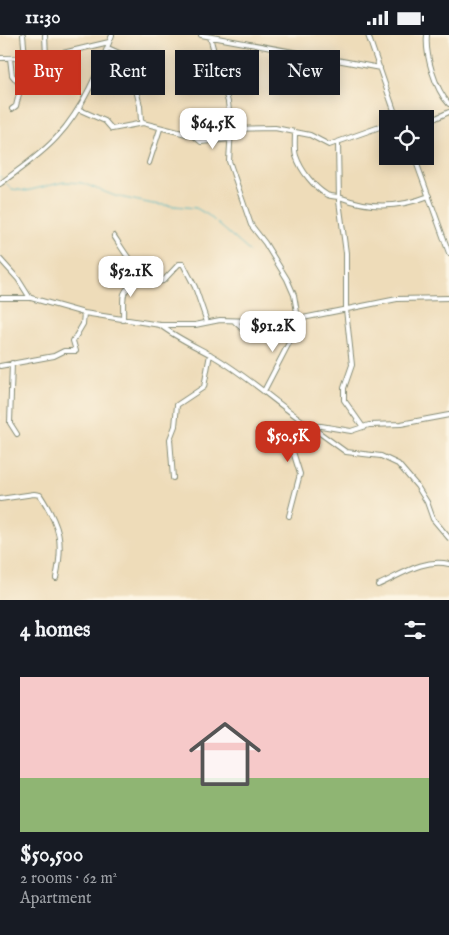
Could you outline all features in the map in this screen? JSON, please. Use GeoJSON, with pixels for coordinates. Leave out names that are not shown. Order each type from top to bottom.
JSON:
{"type":"FeatureCollection","features":[{"type":"Feature","properties":{"kind":"street"},"geometry":{"type":"LineString","coordinates":[[23,35],[24,50]]}},
{"type":"Feature","properties":{"kind":"street"},"geometry":{"type":"LineString","coordinates":[[45,35],[46,50]]}},
{"type":"Feature","properties":{"kind":"street"},"geometry":{"type":"LineString","coordinates":[[0,184],[53,142],[78,109],[108,48],[112,35]]}},
{"type":"Feature","properties":{"kind":"street"},"geometry":{"type":"LineString","coordinates":[[201,35],[380,68]]}},
{"type":"Feature","properties":{"kind":"street"},"geometry":{"type":"LineString","coordinates":[[368,35],[394,110]]}},
{"type":"Feature","properties":{"kind":"street"},"geometry":{"type":"LineString","coordinates":[[427,35],[426,47],[437,88],[449,104]]}},
{"type":"Feature","properties":{"kind":"street"},"geometry":{"type":"LineString","coordinates":[[210,37],[224,83],[230,118],[229,161],[250,225],[265,243],[287,279],[294,295],[297,319],[296,328],[264,391]]}},
{"type":"Feature","properties":{"kind":"street"},"geometry":{"type":"LineString","coordinates":[[75,50],[109,42]]}},
{"type":"Feature","properties":{"kind":"street"},"geometry":{"type":"LineString","coordinates":[[108,48],[128,57],[140,106],[141,121],[143,123]]}},
{"type":"Feature","properties":{"kind":"street"},"geometry":{"type":"LineString","coordinates":[[0,58],[15,57]]}},
{"type":"Feature","properties":{"kind":"street"},"geometry":{"type":"LineString","coordinates":[[10,58],[12,75],[21,86],[16,106],[12,109]]}},
{"type":"Feature","properties":{"kind":"street"},"geometry":{"type":"LineString","coordinates":[[78,109],[104,121],[112,129],[143,123],[160,129],[194,136],[200,142],[231,139]]}},
{"type":"Feature","properties":{"kind":"street"},"geometry":{"type":"LineString","coordinates":[[434,118],[449,112]]}},
{"type":"Feature","properties":{"kind":"street"},"geometry":{"type":"LineString","coordinates":[[194,136],[197,123],[230,118]]}},
{"type":"Feature","properties":{"kind":"street"},"geometry":{"type":"LineString","coordinates":[[231,129],[275,128],[310,135],[329,145],[379,127]]}},
{"type":"Feature","properties":{"kind":"street"},"geometry":{"type":"LineString","coordinates":[[149,163],[160,129]]}},
{"type":"Feature","properties":{"kind":"street"},"geometry":{"type":"LineString","coordinates":[[295,133],[296,156],[305,174],[318,189],[328,195],[362,205],[390,206],[429,196]]}},
{"type":"Feature","properties":{"kind":"street"},"geometry":{"type":"LineString","coordinates":[[338,143],[340,197],[346,253],[346,309],[352,365],[344,388],[344,400],[364,427]]}},
{"type":"Feature","properties":{"kind":"street"},"geometry":{"type":"LineString","coordinates":[[417,165],[449,253]]}},
{"type":"Feature","properties":{"kind":"street"},"geometry":{"type":"LineString","coordinates":[[114,235],[128,259],[145,277],[163,281],[179,264],[183,264],[195,287],[207,323]]}},
{"type":"Feature","properties":{"kind":"street"},"geometry":{"type":"LineString","coordinates":[[0,259],[20,282],[30,298]]}},
{"type":"Feature","properties":{"kind":"street"},"geometry":{"type":"LineString","coordinates":[[123,320],[122,297],[124,291],[145,277]]}},
{"type":"Feature","properties":{"kind":"street"},"geometry":{"type":"LineString","coordinates":[[0,298],[30,298],[84,313],[160,325],[234,321],[283,322],[397,299],[449,298]]}},
{"type":"Feature","properties":{"kind":"street"},"geometry":{"type":"LineString","coordinates":[[0,366],[54,357],[64,351],[75,351],[73,341],[83,324],[84,313]]}},
{"type":"Feature","properties":{"kind":"street"},"geometry":{"type":"LineString","coordinates":[[234,321],[248,334],[258,321]]}},
{"type":"Feature","properties":{"kind":"street"},"geometry":{"type":"LineString","coordinates":[[160,325],[181,340],[210,354],[264,391],[346,452],[381,456],[398,464],[417,486],[427,502],[433,519],[449,538]]}},
{"type":"Feature","properties":{"kind":"street"},"geometry":{"type":"LineString","coordinates":[[173,478],[170,439],[175,426],[177,405],[204,387],[210,354]]}},
{"type":"Feature","properties":{"kind":"street"},"geometry":{"type":"LineString","coordinates":[[12,363],[10,423],[17,434]]}},
{"type":"Feature","properties":{"kind":"street"},"geometry":{"type":"LineString","coordinates":[[310,427],[321,425],[350,431],[364,427],[401,424],[449,415]]}},
{"type":"Feature","properties":{"kind":"street"},"geometry":{"type":"LineString","coordinates":[[288,516],[300,474],[290,442],[304,422]]}},
{"type":"Feature","properties":{"kind":"street"},"geometry":{"type":"LineString","coordinates":[[0,499],[34,493],[40,495],[59,532],[61,552],[56,577]]}},
{"type":"Feature","properties":{"kind":"street"},"geometry":{"type":"LineString","coordinates":[[378,585],[418,566],[437,562],[449,564]]}},
{"type":"Feature","properties":{"kind":"waterway"},"geometry":{"type":"LineString","coordinates":[[6,183],[12,189],[26,191],[64,182],[82,183],[115,196],[153,204],[196,208],[208,215],[249,251]]}}]}
